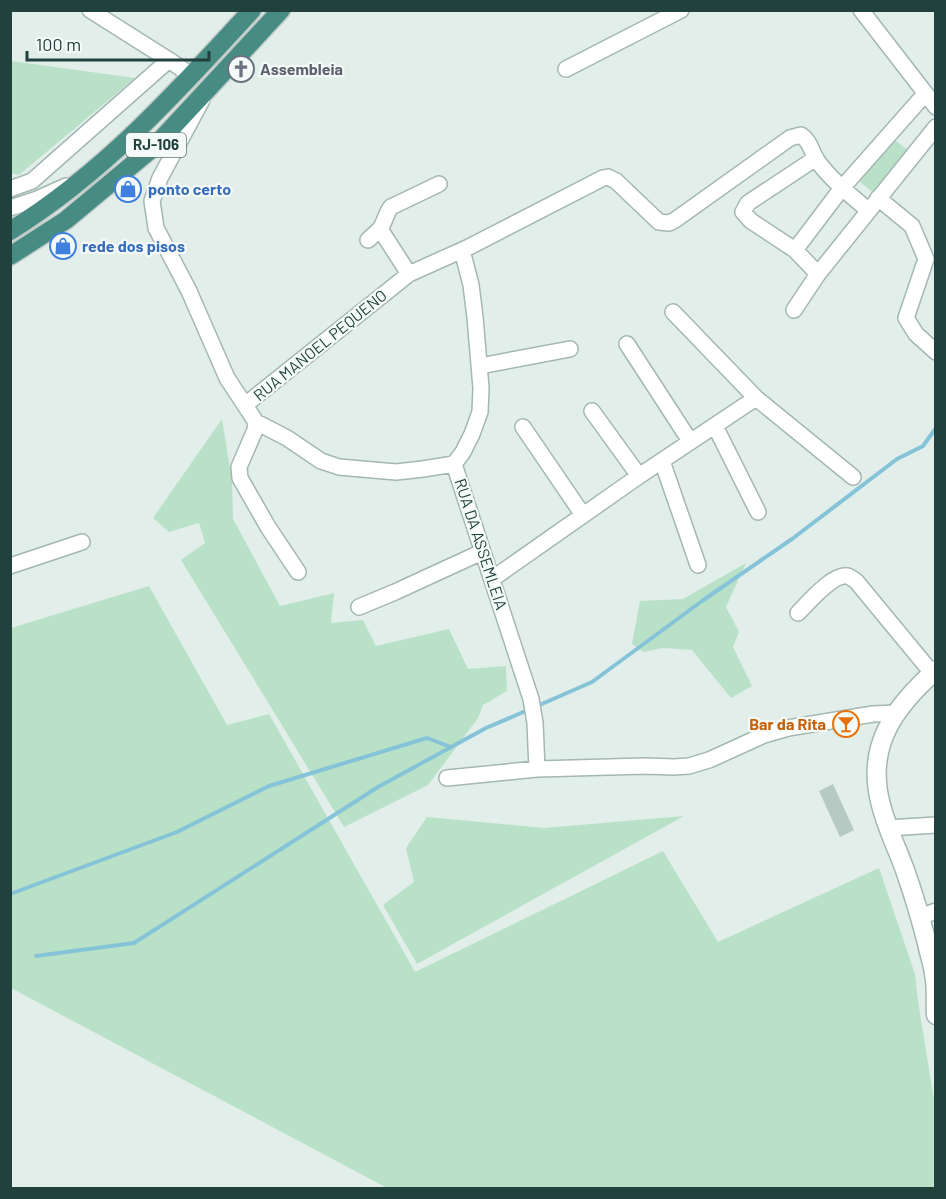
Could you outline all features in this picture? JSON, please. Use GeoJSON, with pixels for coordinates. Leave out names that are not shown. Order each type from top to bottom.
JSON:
{"type":"FeatureCollection","features":[{"type":"Feature","properties":{"kind":"highway","name":"RJ-106"},"geometry":{"type":"LineString","coordinates":[[10,231],[46,207],[139,130],[252,10]]}},
{"type":"Feature","properties":{"kind":"highway","name":"RJ-106"},"geometry":{"type":"LineString","coordinates":[[10,256],[66,220],[155,146],[281,10]]}},
{"type":"Feature","properties":{"kind":"street"},"geometry":{"type":"LineString","coordinates":[[90,10],[192,76]]}},
{"type":"Feature","properties":{"kind":"street"},"geometry":{"type":"LineString","coordinates":[[566,69],[681,10]]}},
{"type":"Feature","properties":{"kind":"street"},"geometry":{"type":"LineString","coordinates":[[861,10],[936,107]]}},
{"type":"Feature","properties":{"kind":"street"},"geometry":{"type":"LineString","coordinates":[[10,189],[32,181],[169,60]]}},
{"type":"Feature","properties":{"kind":"street","name":"RUA MANOEL PEQUENO"},"geometry":{"type":"LineString","coordinates":[[206,92],[154,190],[153,210],[156,228],[189,291],[227,378],[245,405],[409,273],[462,250],[603,178],[608,177],[616,181],[659,222],[669,223],[790,138],[801,135],[805,138],[816,158]]}},
{"type":"Feature","properties":{"kind":"street"},"geometry":{"type":"LineString","coordinates":[[795,250],[842,188],[925,94]]}},
{"type":"Feature","properties":{"kind":"street"},"geometry":{"type":"LineString","coordinates":[[794,310],[818,274],[936,127]]}},
{"type":"Feature","properties":{"kind":"street"},"geometry":{"type":"LineString","coordinates":[[818,274],[795,250],[751,221],[743,212],[748,203],[816,158],[842,188],[912,226],[926,260],[906,318],[916,334],[936,352]]}},
{"type":"Feature","properties":{"kind":"street"},"geometry":{"type":"LineString","coordinates":[[10,208],[38,199],[84,177]]}},
{"type":"Feature","properties":{"kind":"street"},"geometry":{"type":"LineString","coordinates":[[368,240],[380,229],[391,207],[439,184]]}},
{"type":"Feature","properties":{"kind":"street"},"geometry":{"type":"LineString","coordinates":[[10,195],[38,199]]}},
{"type":"Feature","properties":{"kind":"street"},"geometry":{"type":"LineString","coordinates":[[380,229],[409,273]]}},
{"type":"Feature","properties":{"kind":"street","name":"RUA DA ASSEMLEIA"},"geometry":{"type":"LineString","coordinates":[[462,250],[471,285],[481,388],[480,412],[472,434],[454,464],[531,699],[535,723],[537,769]]}},
{"type":"Feature","properties":{"kind":"street"},"geometry":{"type":"LineString","coordinates":[[673,312],[756,398],[853,477]]}},
{"type":"Feature","properties":{"kind":"street"},"geometry":{"type":"LineString","coordinates":[[627,344],[690,441]]}},
{"type":"Feature","properties":{"kind":"street"},"geometry":{"type":"LineString","coordinates":[[480,366],[570,349]]}},
{"type":"Feature","properties":{"kind":"street"},"geometry":{"type":"LineString","coordinates":[[492,579],[583,514],[756,398]]}},
{"type":"Feature","properties":{"kind":"street"},"geometry":{"type":"LineString","coordinates":[[245,405],[256,422],[287,438],[321,461],[339,467],[396,472],[454,464]]}},
{"type":"Feature","properties":{"kind":"street"},"geometry":{"type":"LineString","coordinates":[[592,411],[639,476]]}},
{"type":"Feature","properties":{"kind":"street"},"geometry":{"type":"LineString","coordinates":[[256,422],[255,430],[239,467],[240,478],[268,527],[298,572]]}},
{"type":"Feature","properties":{"kind":"street"},"geometry":{"type":"LineString","coordinates":[[715,426],[758,512]]}},
{"type":"Feature","properties":{"kind":"street"},"geometry":{"type":"LineString","coordinates":[[523,427],[583,514]]}},
{"type":"Feature","properties":{"kind":"street"},"geometry":{"type":"LineString","coordinates":[[662,461],[698,565]]}},
{"type":"Feature","properties":{"kind":"street"},"geometry":{"type":"LineString","coordinates":[[10,566],[82,542]]}},
{"type":"Feature","properties":{"kind":"street"},"geometry":{"type":"LineString","coordinates":[[359,607],[483,552]]}},
{"type":"Feature","properties":{"kind":"street"},"geometry":{"type":"LineString","coordinates":[[798,613],[831,581],[848,576],[856,581],[934,672],[896,713],[883,738],[876,763],[878,791],[888,828],[906,872],[928,914],[935,976],[936,1015]]}},
{"type":"Feature","properties":{"kind":"street"},"geometry":{"type":"LineString","coordinates":[[447,778],[537,769],[689,766],[709,760],[764,735],[873,714],[896,713]]}},
{"type":"Feature","properties":{"kind":"street"},"geometry":{"type":"LineString","coordinates":[[888,828],[936,825]]}},
{"type":"Feature","properties":{"kind":"green space"},"geometry":{"type":"Polygon","coordinates":[[[10,61],[135,78],[19,175],[11,173],[10,61]]]}},
{"type":"Feature","properties":{"kind":"green space"},"geometry":{"type":"Polygon","coordinates":[[[888,135],[909,151],[875,194],[854,177],[888,135]]]}},
{"type":"Feature","properties":{"kind":"green space"},"geometry":{"type":"Polygon","coordinates":[[[222,419],[232,481],[233,519],[280,606],[334,593],[331,623],[363,620],[376,646],[449,629],[468,669],[506,666],[507,691],[483,705],[478,718],[428,785],[344,827],[181,560],[205,543],[199,523],[169,532],[153,518],[222,419]]]}},
{"type":"Feature","properties":{"kind":"green space"},"geometry":{"type":"Polygon","coordinates":[[[746,563],[726,607],[739,632],[733,647],[752,686],[731,698],[692,650],[663,648],[644,652],[632,644],[640,601],[683,599],[746,563]]]}},
{"type":"Feature","properties":{"kind":"green space"},"geometry":{"type":"Polygon","coordinates":[[[149,586],[227,725],[269,714],[415,972],[663,851],[718,942],[879,868],[915,974],[935,1106],[936,1166],[933,1188],[387,1188],[11,988],[11,628],[149,586]]]}},
{"type":"Feature","properties":{"kind":"green space"},"geometry":{"type":"Polygon","coordinates":[[[684,816],[417,964],[383,905],[414,882],[406,848],[427,817],[544,828],[684,816]]]}},
{"type":"Feature","properties":{"kind":"building"},"geometry":{"type":"Polygon","coordinates":[[[833,784],[854,830],[840,837],[819,791],[833,784]]]}},
{"type":"Feature","properties":{"kind":"waterway"},"geometry":{"type":"LineString","coordinates":[[535,707],[592,682],[702,601],[792,539],[897,459],[923,446],[936,428]]}},
{"type":"Feature","properties":{"kind":"waterway"},"geometry":{"type":"LineString","coordinates":[[36,956],[134,943],[378,787],[486,728],[528,710]]}},
{"type":"Feature","properties":{"kind":"waterway"},"geometry":{"type":"LineString","coordinates":[[10,894],[177,832],[269,786],[427,738],[451,747]]}},
{"type":"Feature","properties":{"kind":"place","name":"Assembleia"},"geometry":{"type":"Point","coordinates":[241,69]}},
{"type":"Feature","properties":{"kind":"place","name":"ponto certo"},"geometry":{"type":"Point","coordinates":[128,189]}},
{"type":"Feature","properties":{"kind":"place","name":"rede dos pisos"},"geometry":{"type":"Point","coordinates":[63,246]}},
{"type":"Feature","properties":{"kind":"place","name":"Bar da Rita"},"geometry":{"type":"Point","coordinates":[846,724]}}]}
